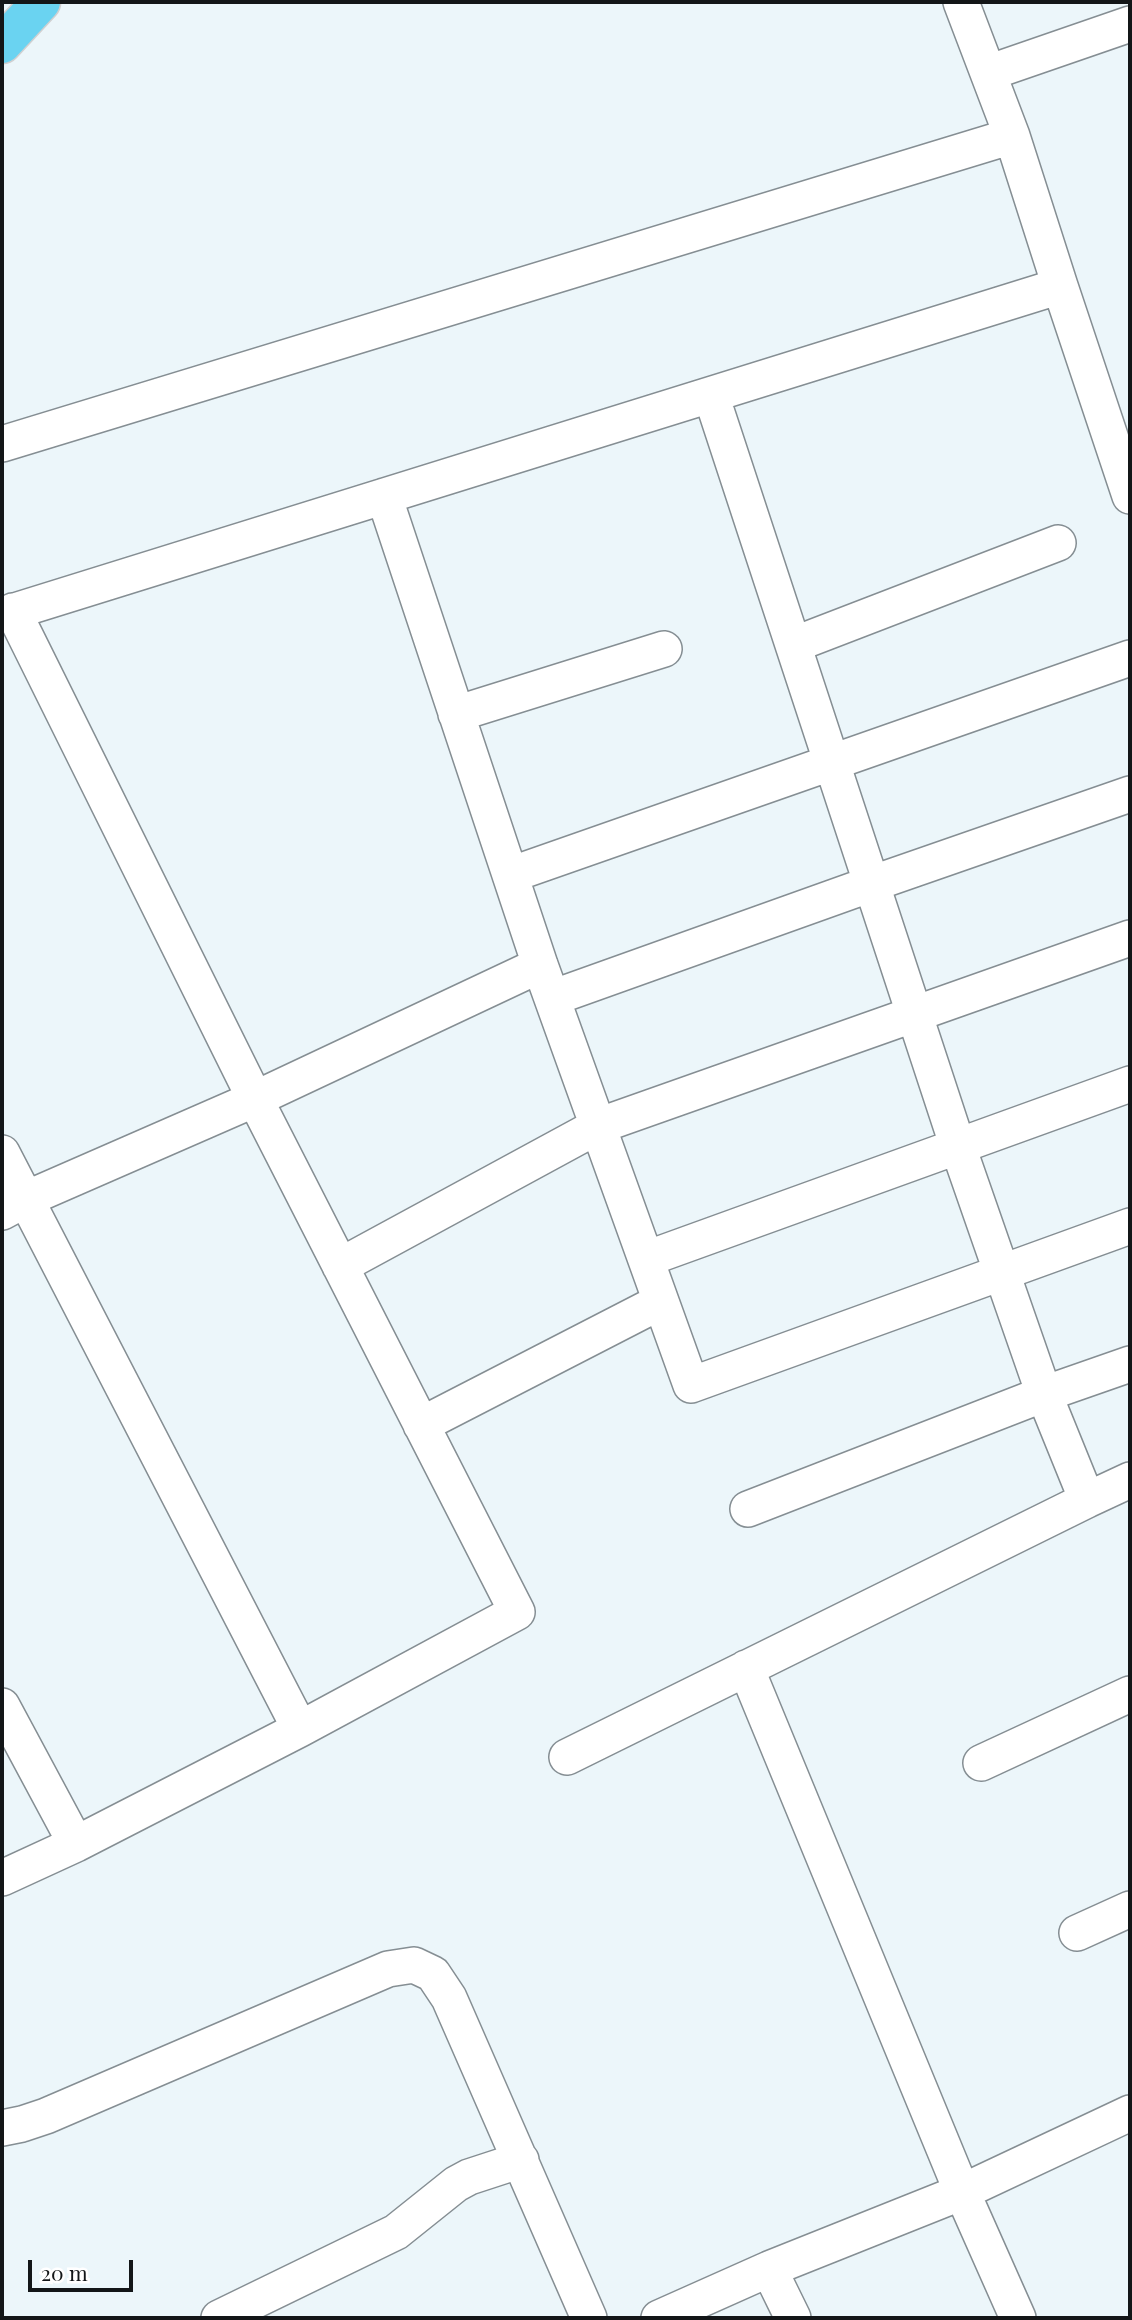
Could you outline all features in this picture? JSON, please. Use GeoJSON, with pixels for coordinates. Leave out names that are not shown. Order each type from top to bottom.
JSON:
{"type":"FeatureCollection","features":[{"type":"Feature","properties":{"kind":"main road"},"geometry":{"type":"LineString","coordinates":[[2,44],[41,2]]}},
{"type":"Feature","properties":{"kind":"street"},"geometry":{"type":"LineString","coordinates":[[961,2],[1012,136],[1130,496]]}},
{"type":"Feature","properties":{"kind":"street"},"geometry":{"type":"LineString","coordinates":[[988,73],[1130,24]]}},
{"type":"Feature","properties":{"kind":"street"},"geometry":{"type":"LineString","coordinates":[[2,444],[1012,136]]}},
{"type":"Feature","properties":{"kind":"street"},"geometry":{"type":"LineString","coordinates":[[2,1878],[76,1844],[300,1729],[517,1612],[8,613],[1060,286]]}},
{"type":"Feature","properties":{"kind":"street"},"geometry":{"type":"LineString","coordinates":[[711,396],[958,1147],[1044,1394],[1087,1500]]}},
{"type":"Feature","properties":{"kind":"street"},"geometry":{"type":"LineString","coordinates":[[384,496],[540,965],[691,1385],[1130,1226]]}},
{"type":"Feature","properties":{"kind":"street"},"geometry":{"type":"LineString","coordinates":[[793,645],[1058,543]]}},
{"type":"Feature","properties":{"kind":"street"},"geometry":{"type":"LineString","coordinates":[[456,714],[664,649]]}},
{"type":"Feature","properties":{"kind":"street"},"geometry":{"type":"LineString","coordinates":[[510,875],[1130,658]]}},
{"type":"Feature","properties":{"kind":"street"},"geometry":{"type":"LineString","coordinates":[[552,998],[1130,794]]}},
{"type":"Feature","properties":{"kind":"street"},"geometry":{"type":"LineString","coordinates":[[340,1266],[597,1126],[1130,938]]}},
{"type":"Feature","properties":{"kind":"street"},"geometry":{"type":"LineString","coordinates":[[14,1205],[255,1099],[540,965]]}},
{"type":"Feature","properties":{"kind":"street"},"geometry":{"type":"LineString","coordinates":[[646,1259],[1130,1084]]}},
{"type":"Feature","properties":{"kind":"street"},"geometry":{"type":"LineString","coordinates":[[2,1153],[14,1205],[300,1729]]}},
{"type":"Feature","properties":{"kind":"street"},"geometry":{"type":"LineString","coordinates":[[421,1425],[660,1302]]}},
{"type":"Feature","properties":{"kind":"street"},"geometry":{"type":"LineString","coordinates":[[748,1509],[1044,1394],[1130,1364]]}},
{"type":"Feature","properties":{"kind":"street"},"geometry":{"type":"LineString","coordinates":[[567,1758],[1130,1480]]}},
{"type":"Feature","properties":{"kind":"street"},"geometry":{"type":"LineString","coordinates":[[746,1668],[962,2192],[1018,2318]]}},
{"type":"Feature","properties":{"kind":"street"},"geometry":{"type":"LineString","coordinates":[[981,1763],[1130,1694]]}},
{"type":"Feature","properties":{"kind":"street"},"geometry":{"type":"LineString","coordinates":[[2,1706],[76,1844]]}},
{"type":"Feature","properties":{"kind":"street"},"geometry":{"type":"LineString","coordinates":[[1077,1933],[1130,1909]]}},
{"type":"Feature","properties":{"kind":"street"},"geometry":{"type":"LineString","coordinates":[[2,2128],[46,2116],[388,1969],[414,1965],[433,1975],[446,1992],[589,2318]]}},
{"type":"Feature","properties":{"kind":"street"},"geometry":{"type":"LineString","coordinates":[[659,2318],[769,2269],[962,2192],[1130,2112]]}},
{"type":"Feature","properties":{"kind":"street"},"geometry":{"type":"LineString","coordinates":[[219,2318],[396,2232],[456,2184],[469,2177],[521,2160]]}},
{"type":"Feature","properties":{"kind":"street"},"geometry":{"type":"LineString","coordinates":[[769,2269],[793,2318]]}}]}
